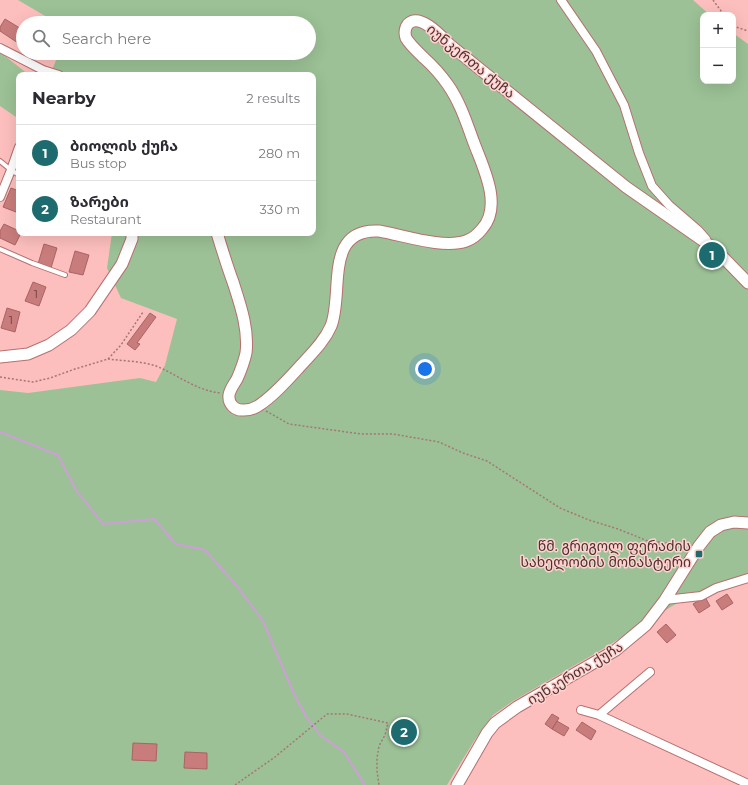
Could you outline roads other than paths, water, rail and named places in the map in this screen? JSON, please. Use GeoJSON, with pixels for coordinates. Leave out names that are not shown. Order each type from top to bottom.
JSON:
{"type":"FeatureCollection","features":[{"type":"Feature","properties":{"kind":"main road","name":"იუნკერთა ქუჩა"},"geometry":{"type":"LineString","coordinates":[[217,236],[239,302],[246,335],[246,352],[243,365],[229,394],[230,401],[234,407],[240,410],[250,410],[258,406],[278,390],[324,340],[335,314],[338,265],[343,251],[352,238],[361,233],[379,231],[440,244],[466,241],[477,235],[486,225],[489,217],[491,208],[489,185],[467,124],[454,95],[435,69],[406,38],[406,27],[410,22],[415,20],[421,21],[431,27],[450,45],[626,187],[715,249],[748,283]]}},
{"type":"Feature","properties":{"kind":"main road"},"geometry":{"type":"LineString","coordinates":[[0,358],[28,354],[49,345],[71,330],[90,311],[122,264],[132,236]]}},
{"type":"Feature","properties":{"kind":"main road","name":"იუნკერთა ქუჩა"},"geometry":{"type":"LineString","coordinates":[[457,785],[487,733],[495,723],[517,707],[616,650],[646,625],[665,600],[698,546],[710,532],[721,525],[734,522],[748,523]]}},
{"type":"Feature","properties":{"kind":"street"},"geometry":{"type":"LineString","coordinates":[[561,0],[596,51],[624,104],[638,153],[652,186],[669,205],[698,230],[715,249]]}},
{"type":"Feature","properties":{"kind":"street"},"geometry":{"type":"LineString","coordinates":[[0,48],[16,56]]}},
{"type":"Feature","properties":{"kind":"street"},"geometry":{"type":"LineString","coordinates":[[23,60],[49,72]]}},
{"type":"Feature","properties":{"kind":"street"},"geometry":{"type":"LineString","coordinates":[[0,197],[16,156]]}},
{"type":"Feature","properties":{"kind":"street"},"geometry":{"type":"LineString","coordinates":[[665,600],[701,596],[716,588],[748,578]]}},
{"type":"Feature","properties":{"kind":"street"},"geometry":{"type":"LineString","coordinates":[[599,715],[650,672]]}},
{"type":"Feature","properties":{"kind":"street"},"geometry":{"type":"LineString","coordinates":[[581,710],[599,715],[748,784]]}},
{"type":"Feature","properties":{"kind":"lane"},"geometry":{"type":"LineString","coordinates":[[0,161],[16,173]]}},
{"type":"Feature","properties":{"kind":"lane"},"geometry":{"type":"LineString","coordinates":[[0,249],[65,275]]}},
{"type":"Feature","properties":{"kind":"waterway"},"geometry":{"type":"LineString","coordinates":[[0,432],[58,455],[76,490],[103,524],[154,519],[176,544],[205,550],[236,585],[263,621],[294,694],[307,718],[320,735],[344,752],[365,785]]}},
{"type":"Feature","properties":{"kind":"place","name":"ბიოლის ქუჩა"},"geometry":{"type":"Point","coordinates":[712,255]}},
{"type":"Feature","properties":{"kind":"place","name":"წმ. გრიგოლ ფერაძის სახელობის მონასტერი"},"geometry":{"type":"Point","coordinates":[699,554]}},
{"type":"Feature","properties":{"kind":"place","name":"ზარები"},"geometry":{"type":"Point","coordinates":[404,732]}}]}
